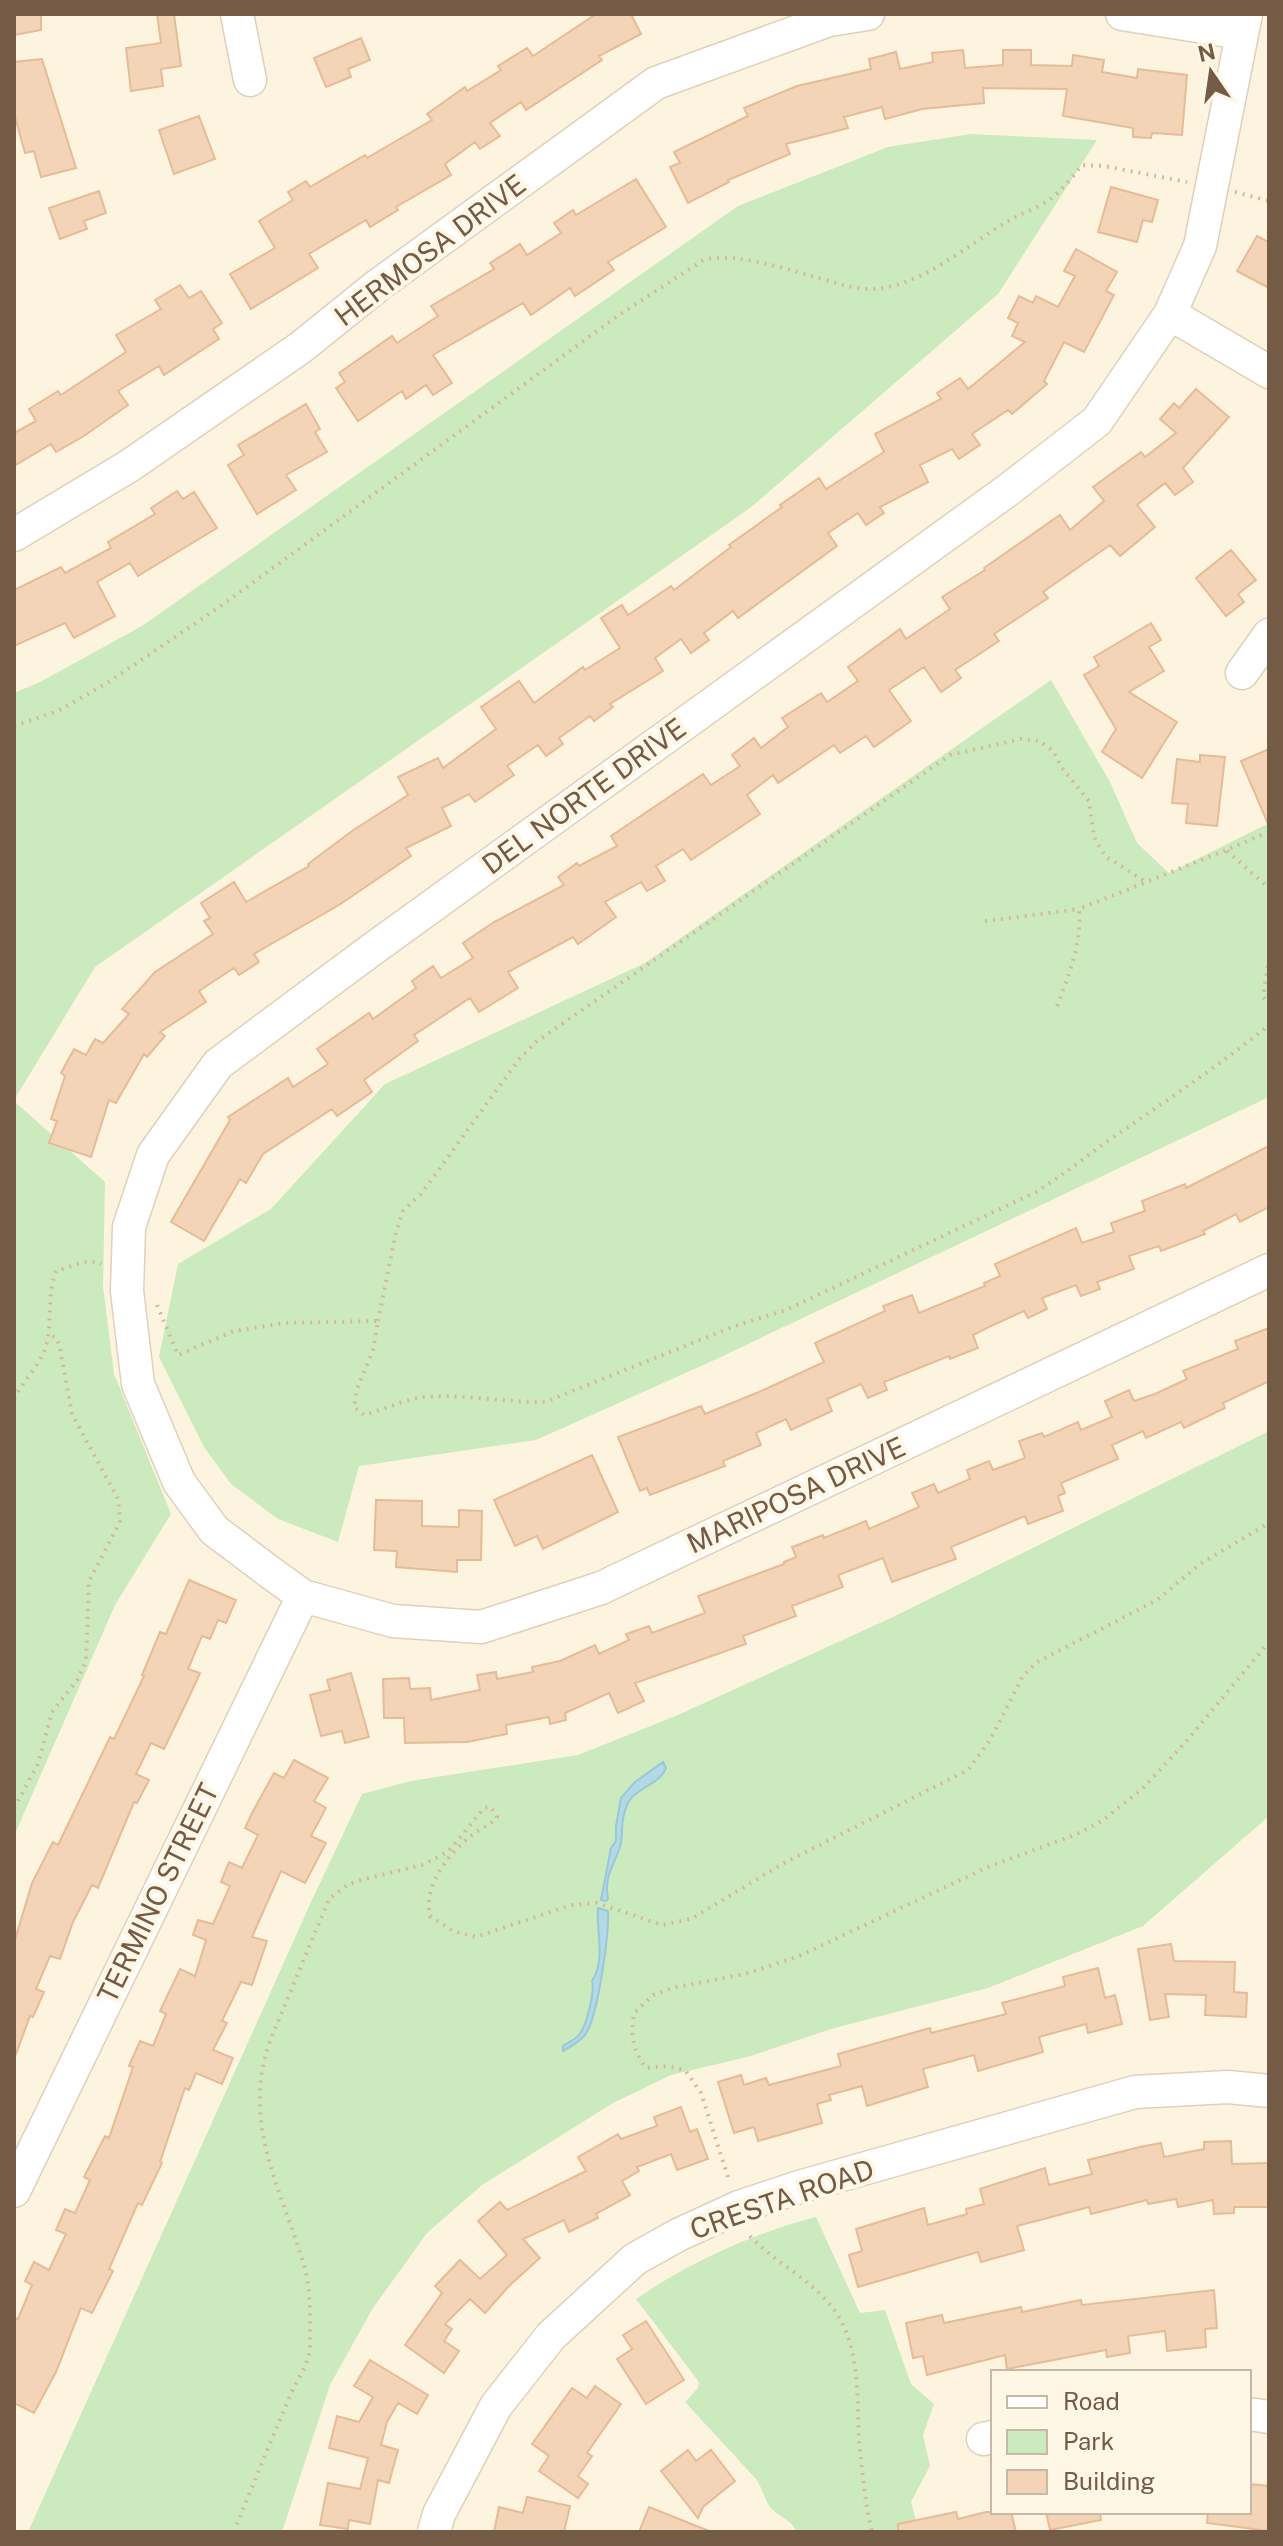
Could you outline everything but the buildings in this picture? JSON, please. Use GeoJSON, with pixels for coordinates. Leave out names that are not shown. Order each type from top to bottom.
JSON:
{"type":"FeatureCollection","features":[{"type":"Feature","properties":{"kind":"street"},"geometry":{"type":"LineString","coordinates":[[237,14],[250,80]]}},
{"type":"Feature","properties":{"kind":"street","name":"HERMOSA DRIVE"},"geometry":{"type":"LineString","coordinates":[[14,535],[129,466],[300,348],[377,286],[656,83],[829,20],[868,14]]}},
{"type":"Feature","properties":{"kind":"street"},"geometry":{"type":"LineString","coordinates":[[1122,14],[1244,24]]}},
{"type":"Feature","properties":{"kind":"street","name":"DEL NORTE DRIVE"},"geometry":{"type":"LineString","coordinates":[[303,1596],[214,1530],[179,1482],[138,1384],[127,1287],[129,1227],[153,1155],[218,1064],[1008,490],[1097,421],[1170,314],[1200,246],[1244,24]]}},
{"type":"Feature","properties":{"kind":"street"},"geometry":{"type":"LineString","coordinates":[[1170,314],[1269,372]]}},
{"type":"Feature","properties":{"kind":"street"},"geometry":{"type":"LineString","coordinates":[[1242,673],[1269,635]]}},
{"type":"Feature","properties":{"kind":"street","name":"MARIPOSA DRIVE"},"geometry":{"type":"LineString","coordinates":[[303,1596],[393,1621],[481,1627],[601,1588],[1269,1270]]}},
{"type":"Feature","properties":{"kind":"street","name":"TERMINO STREET"},"geometry":{"type":"LineString","coordinates":[[14,2191],[303,1596]]}},
{"type":"Feature","properties":{"kind":"street","name":"CRESTA ROAD"},"geometry":{"type":"LineString","coordinates":[[434,2532],[439,2514],[496,2406],[551,2336],[635,2259],[678,2235],[739,2207],[799,2187],[1135,2092],[1228,2087],[1269,2091]]}},
{"type":"Feature","properties":{"kind":"path"},"geometry":{"type":"LineString","coordinates":[[14,726],[58,711],[95,690],[218,608],[619,315],[702,261],[714,256],[735,258],[858,288],[881,289],[900,285],[1051,199],[1082,165],[1104,166],[1269,201]]}},
{"type":"Feature","properties":{"kind":"path"},"geometry":{"type":"LineString","coordinates":[[1146,882],[1105,856],[1094,837],[1089,801],[1062,768],[1053,751],[1040,741],[1021,739],[950,755],[536,1042],[520,1058],[421,1194],[403,1211],[396,1232],[373,1350],[357,1389],[354,1407],[364,1415],[416,1398],[441,1396],[516,1403],[545,1402],[735,1326],[786,1310],[1036,1192],[1069,1172],[1103,1144],[1233,1054],[1269,1025]]}},
{"type":"Feature","properties":{"kind":"path"},"geometry":{"type":"LineString","coordinates":[[985,921],[1079,909],[1269,832]]}},
{"type":"Feature","properties":{"kind":"path"},"geometry":{"type":"LineString","coordinates":[[1226,850],[1269,888]]}},
{"type":"Feature","properties":{"kind":"path"},"geometry":{"type":"LineString","coordinates":[[1057,1006],[1075,956],[1080,928],[1079,909]]}},
{"type":"Feature","properties":{"kind":"path"},"geometry":{"type":"LineString","coordinates":[[1269,958],[1263,997],[1269,1003]]}},
{"type":"Feature","properties":{"kind":"path"},"geometry":{"type":"LineString","coordinates":[[14,1399],[40,1361],[47,1344],[50,1287],[56,1271],[84,1262],[98,1262],[134,1293],[153,1296],[178,1355],[234,1331],[284,1323],[378,1321]]}},
{"type":"Feature","properties":{"kind":"path"},"geometry":{"type":"LineString","coordinates":[[14,1808],[38,1764],[52,1712],[78,1679],[86,1661],[89,1581],[120,1522],[118,1499],[72,1414],[60,1348],[57,1339],[48,1333]]}},
{"type":"Feature","properties":{"kind":"path"},"geometry":{"type":"LineString","coordinates":[[234,2532],[308,2359],[308,2303],[304,2268],[265,2152],[258,2091],[262,2063],[270,2041],[329,1899],[357,1881],[435,1860],[448,1852],[484,1808],[491,1807],[497,1817],[490,1826],[476,1832],[460,1845],[434,1880],[426,1901],[430,1916],[453,1931],[476,1937],[571,1905],[597,1903],[662,1925],[691,1919],[784,1863],[968,1770],[990,1740],[1023,1676],[1037,1662],[1157,1600],[1200,1564],[1269,1523]]}},
{"type":"Feature","properties":{"kind":"path"},"geometry":{"type":"LineString","coordinates":[[728,2177],[701,2093],[685,2070],[667,2066],[646,2068],[636,2054],[631,2035],[634,2013],[653,1995],[672,1988],[745,1974],[797,1957],[988,1867],[1077,1834],[1102,1821],[1142,1789],[1184,1744],[1269,1642]]}},
{"type":"Feature","properties":{"kind":"path"},"geometry":{"type":"LineString","coordinates":[[750,2236],[765,2252],[792,2270],[823,2298],[837,2314],[846,2334],[855,2374],[862,2468],[872,2532]]}},
{"type":"Feature","properties":{"kind":"green space"},"geometry":{"type":"Polygon","coordinates":[[[971,134],[1097,140],[998,294],[750,508],[95,967],[14,1100],[14,693],[142,626],[738,206],[888,147],[971,134]]]}},
{"type":"Feature","properties":{"kind":"green space"},"geometry":{"type":"Polygon","coordinates":[[[1051,680],[1110,782],[1137,843],[1169,873],[1269,823],[1269,1097],[710,1362],[536,1440],[359,1466],[338,1542],[278,1519],[231,1484],[204,1447],[159,1357],[178,1264],[271,1209],[385,1084],[645,963],[1051,680]]]}},
{"type":"Feature","properties":{"kind":"green space"},"geometry":{"type":"Polygon","coordinates":[[[14,1101],[105,1182],[103,1286],[114,1374],[171,1514],[115,1605],[14,1836],[14,1101]]]}},
{"type":"Feature","properties":{"kind":"green space"},"geometry":{"type":"Polygon","coordinates":[[[1269,1431],[1269,1816],[1143,1926],[988,1988],[831,2029],[751,2056],[671,2075],[613,2103],[482,2185],[427,2233],[373,2308],[330,2385],[282,2532],[28,2532],[362,1794],[411,1781],[578,1755],[678,1715],[893,1617],[1269,1431]]]}},
{"type":"Feature","properties":{"kind":"green space"},"geometry":{"type":"Polygon","coordinates":[[[816,2217],[860,2313],[885,2310],[911,2384],[934,2404],[923,2435],[930,2466],[911,2502],[919,2532],[797,2532],[770,2507],[756,2479],[685,2402],[698,2388],[699,2382],[636,2299],[723,2250],[816,2217]]]}},
{"type":"Feature","properties":{"kind":"water"},"geometry":{"type":"Polygon","coordinates":[[[663,1762],[666,1768],[663,1773],[629,1801],[621,1844],[608,1879],[608,1899],[601,1900],[611,1848],[616,1841],[621,1798],[635,1782],[663,1762]]]}},
{"type":"Feature","properties":{"kind":"water"},"geometry":{"type":"Polygon","coordinates":[[[598,1908],[608,1911],[608,1922],[594,2013],[584,2036],[563,2051],[563,2046],[582,2030],[590,2008],[592,1981],[600,1955],[598,1908]]]}}]}
